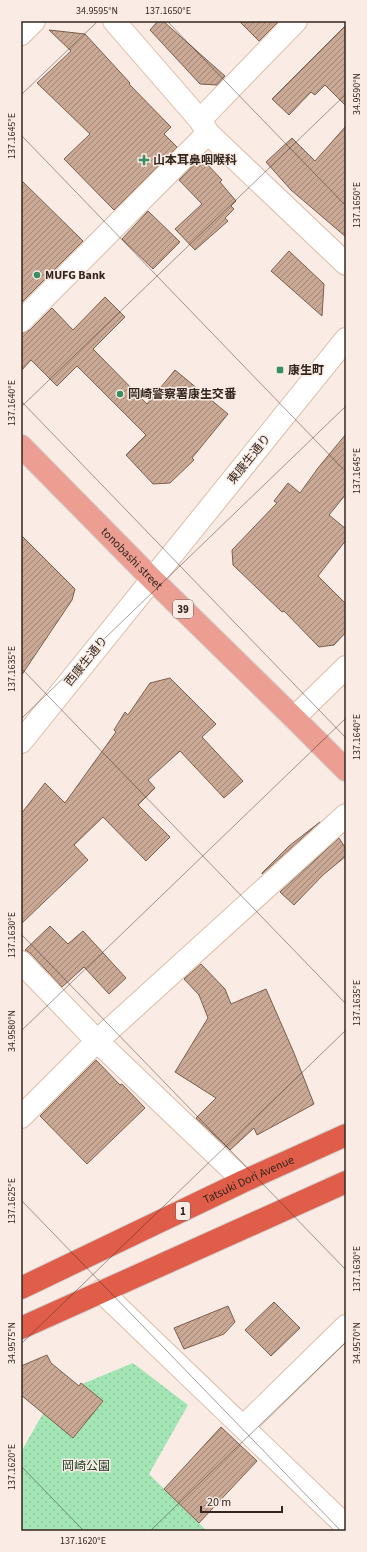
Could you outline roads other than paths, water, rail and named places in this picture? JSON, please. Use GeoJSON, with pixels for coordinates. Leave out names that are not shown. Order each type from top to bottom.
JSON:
{"type":"FeatureCollection","features":[{"type":"Feature","properties":{"kind":"highway","name":"Tatsuki Dori Avenue"},"geometry":{"type":"LineString","coordinates":[[21,1288],[244,1181],[346,1135]]}},
{"type":"Feature","properties":{"kind":"highway"},"geometry":{"type":"LineString","coordinates":[[21,1328],[101,1291],[345,1185]]}},
{"type":"Feature","properties":{"kind":"main road","name":"tonobashi street"},"geometry":{"type":"LineString","coordinates":[[21,446],[152,579],[346,770]]}},
{"type":"Feature","properties":{"kind":"street"},"geometry":{"type":"LineString","coordinates":[[21,34],[34,21]]}},
{"type":"Feature","properties":{"kind":"street"},"geometry":{"type":"LineString","coordinates":[[114,21],[204,126],[346,264]]}},
{"type":"Feature","properties":{"kind":"street"},"geometry":{"type":"LineString","coordinates":[[21,321],[204,126],[296,21]]}},
{"type":"Feature","properties":{"kind":"street","name":"東康生通り"},"geometry":{"type":"LineString","coordinates":[[152,579],[346,339]]}},
{"type":"Feature","properties":{"kind":"street","name":"西康生通り"},"geometry":{"type":"LineString","coordinates":[[21,742],[152,579]]}},
{"type":"Feature","properties":{"kind":"street"},"geometry":{"type":"LineString","coordinates":[[294,718],[346,667]]}},
{"type":"Feature","properties":{"kind":"street"},"geometry":{"type":"LineString","coordinates":[[21,1117],[97,1041],[346,815]]}},
{"type":"Feature","properties":{"kind":"street"},"geometry":{"type":"LineString","coordinates":[[21,962],[97,1041],[244,1181]]}},
{"type":"Feature","properties":{"kind":"street"},"geometry":{"type":"LineString","coordinates":[[101,1291],[346,1526]]}},
{"type":"Feature","properties":{"kind":"street"},"geometry":{"type":"LineString","coordinates":[[243,1426],[346,1326]]}},
{"type":"Feature","properties":{"kind":"place","name":"山本耳鼻咽喉科"},"geometry":{"type":"Point","coordinates":[144,160]}},
{"type":"Feature","properties":{"kind":"place","name":"MUFG Bank"},"geometry":{"type":"Point","coordinates":[37,275]}},
{"type":"Feature","properties":{"kind":"place","name":"康生町"},"geometry":{"type":"Point","coordinates":[280,370]}},
{"type":"Feature","properties":{"kind":"place","name":"岡崎警察署康生交番"},"geometry":{"type":"Point","coordinates":[120,394]}},
{"type":"Feature","properties":{"kind":"park label","name":"岡崎公園"},"geometry":{"type":"Point","coordinates":[86,1466]}}]}
